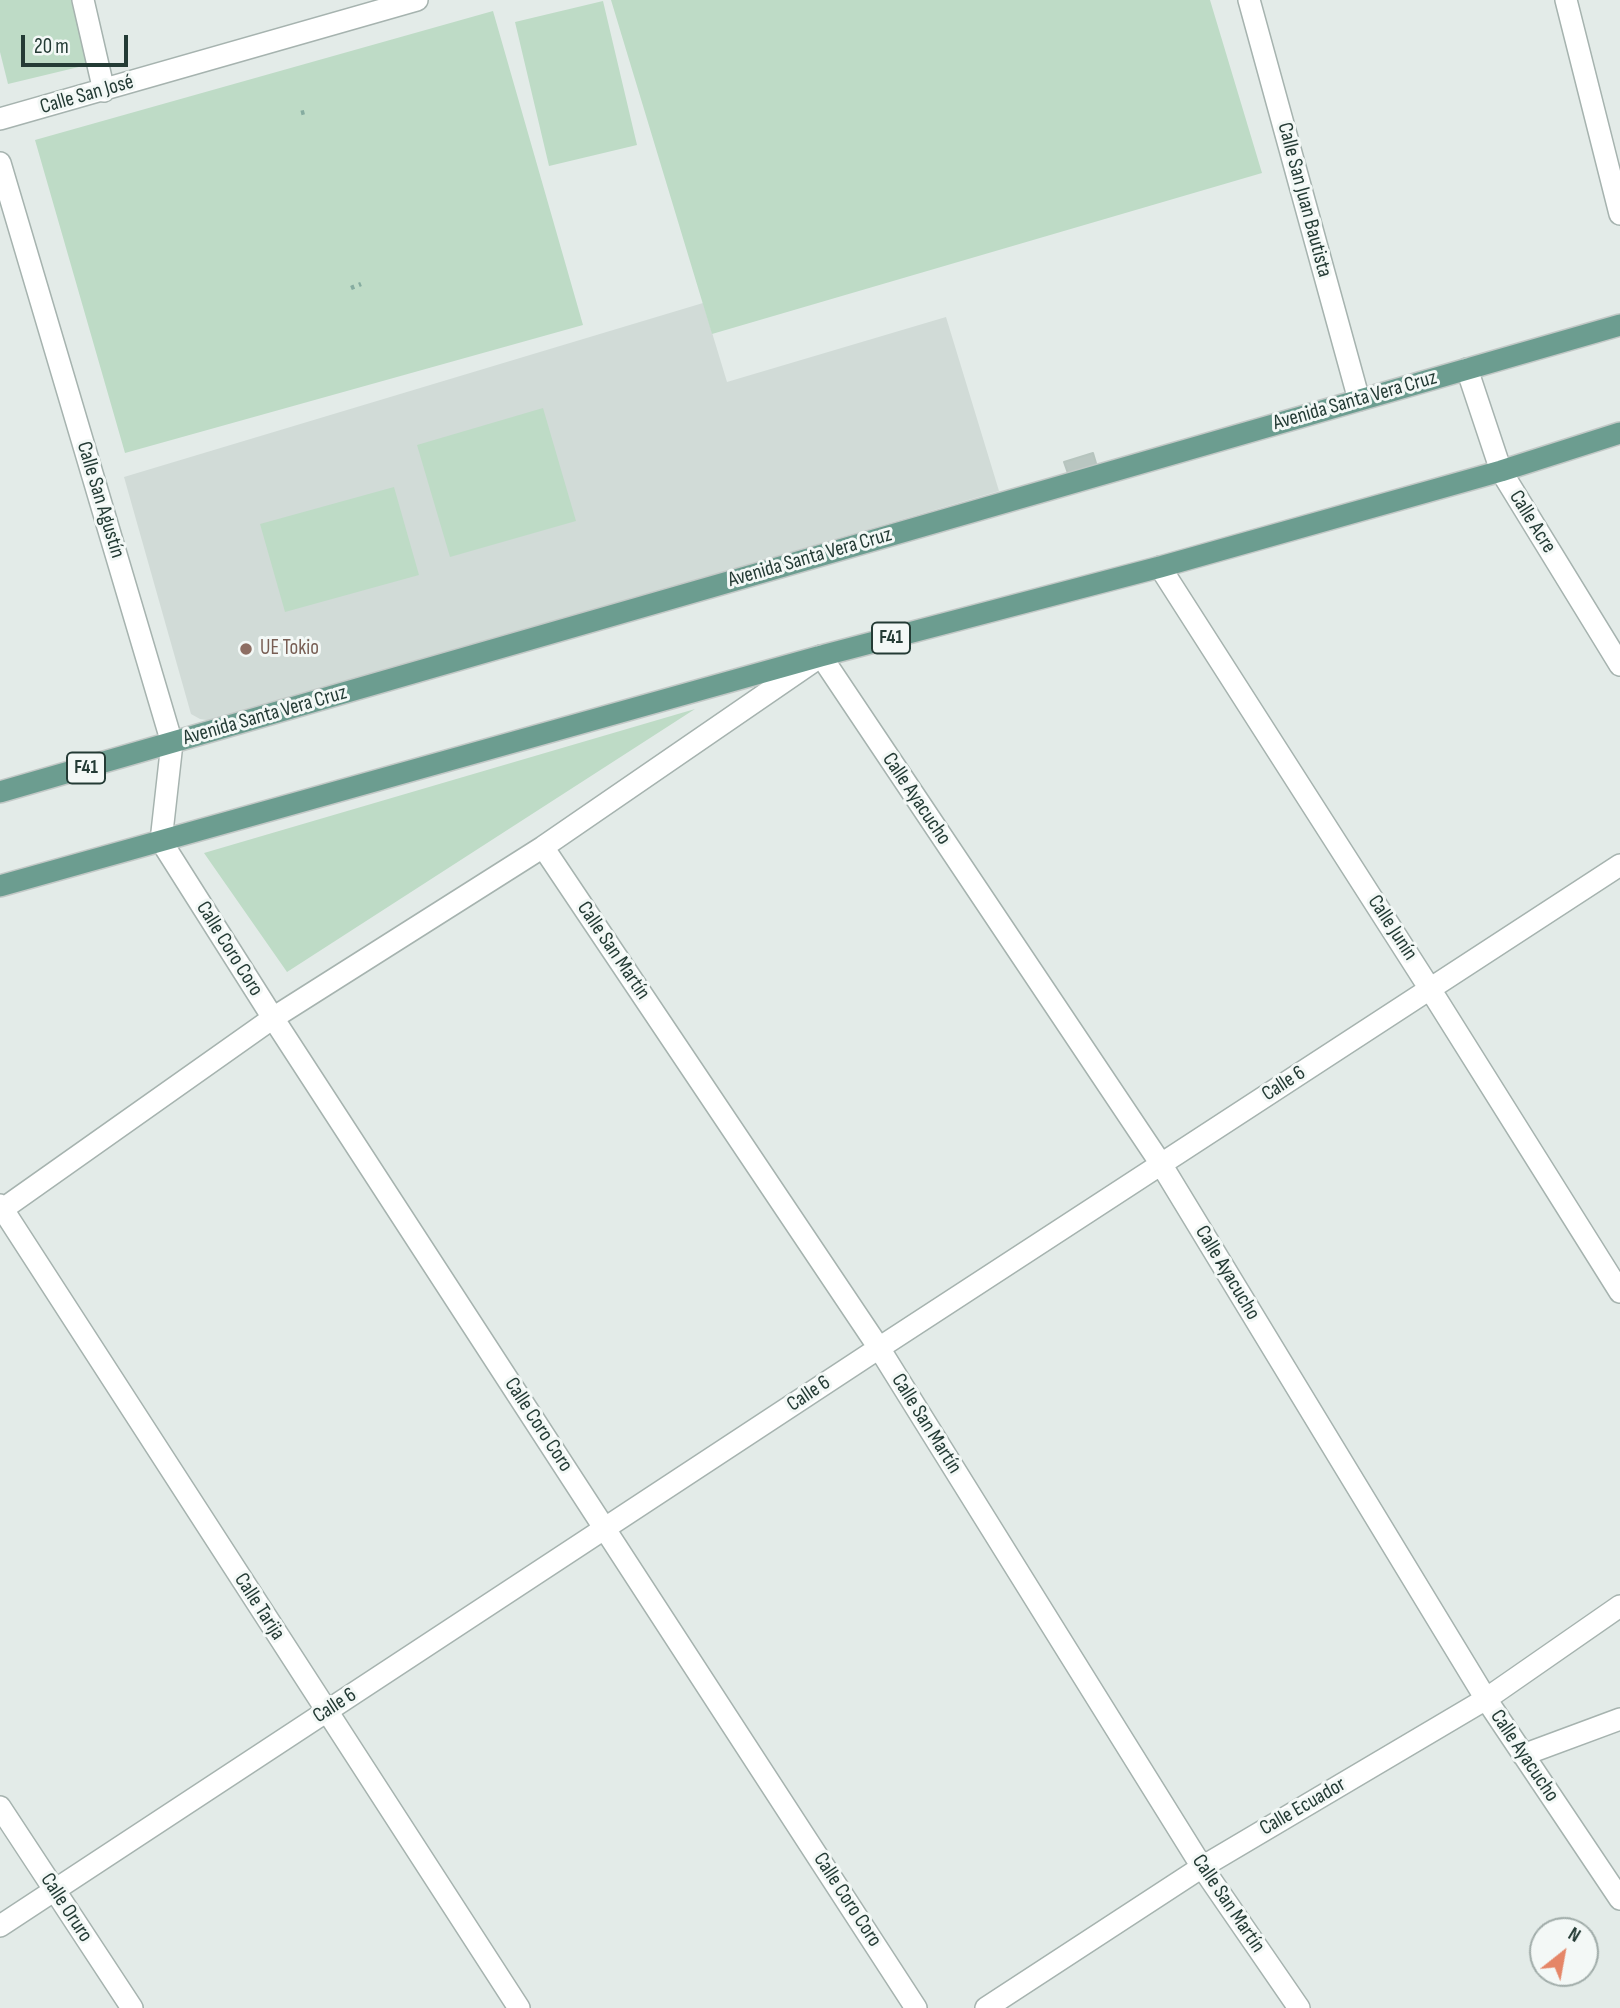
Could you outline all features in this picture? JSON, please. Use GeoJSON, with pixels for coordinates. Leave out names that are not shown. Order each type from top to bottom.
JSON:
{"type":"FeatureCollection","features":[{"type":"Feature","properties":{"kind":"main road","name":"Avenida Santa Vera Cruz"},"geometry":{"type":"LineString","coordinates":[[0,792],[1620,325]]}},
{"type":"Feature","properties":{"kind":"main road","name":"F41"},"geometry":{"type":"LineString","coordinates":[[0,886],[821,656],[1160,566],[1501,471],[1620,433]]}},
{"type":"Feature","properties":{"kind":"street"},"geometry":{"type":"LineString","coordinates":[[83,0],[104,91]]}},
{"type":"Feature","properties":{"kind":"street","name":"Calle San José"},"geometry":{"type":"LineString","coordinates":[[0,119],[417,0]]}},
{"type":"Feature","properties":{"kind":"street","name":"Calle San Juan Bautista"},"geometry":{"type":"LineString","coordinates":[[1250,0],[1359,400]]}},
{"type":"Feature","properties":{"kind":"street"},"geometry":{"type":"LineString","coordinates":[[1566,0],[1620,214]]}},
{"type":"Feature","properties":{"kind":"street","name":"Calle San Agustín"},"geometry":{"type":"LineString","coordinates":[[0,163],[172,743],[161,841]]}},
{"type":"Feature","properties":{"kind":"street","name":"Calle Acre"},"geometry":{"type":"LineString","coordinates":[[1467,369],[1501,471],[1620,665]]}},
{"type":"Feature","properties":{"kind":"street","name":"Calle Junín"},"geometry":{"type":"LineString","coordinates":[[1160,566],[1620,1292]]}},
{"type":"Feature","properties":{"kind":"street"},"geometry":{"type":"LineString","coordinates":[[1,1209],[273,1018],[542,847],[821,656]]}},
{"type":"Feature","properties":{"kind":"street","name":"Calle Ayacucho"},"geometry":{"type":"LineString","coordinates":[[821,656],[1161,1164],[1486,1699],[1620,1899]]}},
{"type":"Feature","properties":{"kind":"street","name":"Calle Coro Coro"},"geometry":{"type":"LineString","coordinates":[[161,841],[273,1018],[916,2008]]}},
{"type":"Feature","properties":{"kind":"street","name":"Calle San Martín"},"geometry":{"type":"LineString","coordinates":[[542,847],[878,1348],[1202,1867],[1299,2008]]}},
{"type":"Feature","properties":{"kind":"street","name":"Calle 6"},"geometry":{"type":"LineString","coordinates":[[0,1926],[878,1348],[1620,865]]}},
{"type":"Feature","properties":{"kind":"street","name":"Calle Tarija"},"geometry":{"type":"LineString","coordinates":[[1,1209],[519,2008]]}},
{"type":"Feature","properties":{"kind":"street","name":"Calle Ecuador"},"geometry":{"type":"LineString","coordinates":[[986,2008],[1202,1867],[1486,1699],[1620,1606]]}},
{"type":"Feature","properties":{"kind":"street"},"geometry":{"type":"LineString","coordinates":[[1522,1755],[1620,1719]]}},
{"type":"Feature","properties":{"kind":"street","name":"Calle Oruro"},"geometry":{"type":"LineString","coordinates":[[0,1807],[132,2008]]}},
{"type":"Feature","properties":{"kind":"path"},"geometry":{"type":"LineString","coordinates":[[301,113],[309,111]]}},
{"type":"Feature","properties":{"kind":"path"},"geometry":{"type":"LineString","coordinates":[[351,288],[361,284]]}},
{"type":"Feature","properties":{"kind":"shaded area"},"geometry":{"type":"Polygon","coordinates":[[[703,303],[727,382],[946,317],[999,491],[213,721],[191,714],[124,477],[703,303]]]}},
{"type":"Feature","properties":{"kind":"green space"},"geometry":{"type":"Polygon","coordinates":[[[0,0],[71,0],[87,65],[8,84],[0,52],[0,0]]]}},
{"type":"Feature","properties":{"kind":"green space"},"geometry":{"type":"Polygon","coordinates":[[[611,0],[1210,0],[1262,173],[712,334],[611,0]]]}},
{"type":"Feature","properties":{"kind":"green space"},"geometry":{"type":"Polygon","coordinates":[[[603,1],[637,145],[549,166],[515,22],[603,1]]]}},
{"type":"Feature","properties":{"kind":"green space"},"geometry":{"type":"Polygon","coordinates":[[[493,11],[583,325],[125,453],[35,140],[493,11]]]}},
{"type":"Feature","properties":{"kind":"green space"},"geometry":{"type":"Polygon","coordinates":[[[543,408],[576,521],[450,557],[417,445],[543,408]]]}},
{"type":"Feature","properties":{"kind":"green space"},"geometry":{"type":"Polygon","coordinates":[[[394,487],[419,575],[285,612],[260,524],[394,487]]]}},
{"type":"Feature","properties":{"kind":"green space"},"geometry":{"type":"Polygon","coordinates":[[[695,709],[287,972],[204,853],[695,709]]]}},
{"type":"Feature","properties":{"kind":"building"},"geometry":{"type":"Polygon","coordinates":[[[1093,453],[1098,470],[1070,479],[1064,462],[1093,453]]]}},
{"type":"Feature","properties":{"kind":"place","name":"UE Tokio"},"geometry":{"type":"Point","coordinates":[246,649]}}]}
